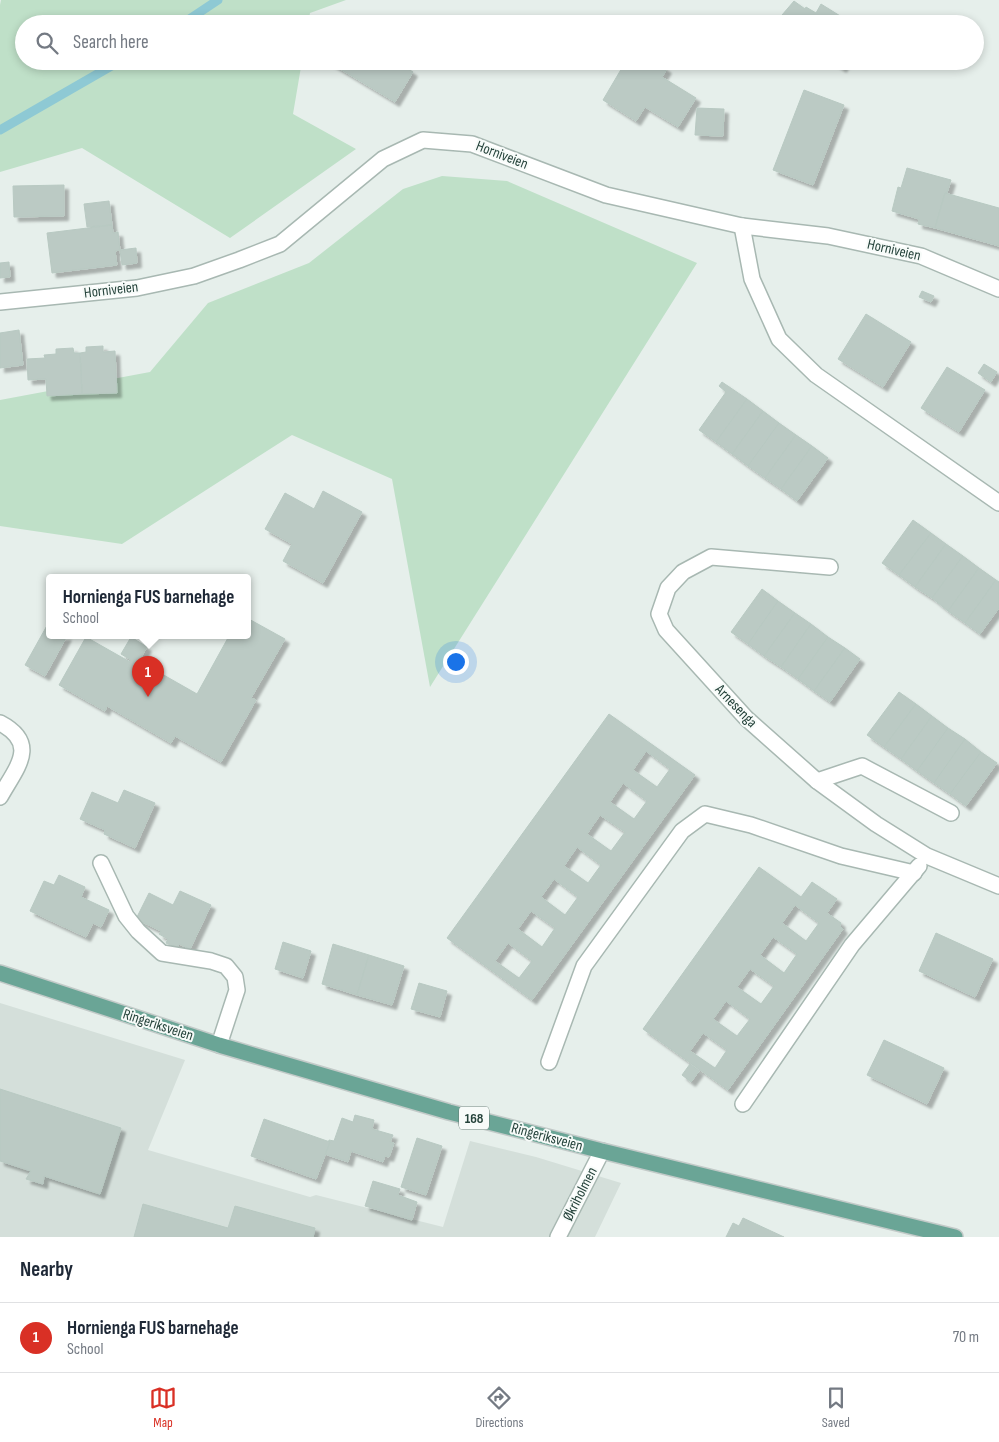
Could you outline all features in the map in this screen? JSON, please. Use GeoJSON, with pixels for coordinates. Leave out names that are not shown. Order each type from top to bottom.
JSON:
{"type":"FeatureCollection","features":[{"type":"Feature","properties":{"kind":"main road","name":"Ringeriksveien"},"geometry":{"type":"LineString","coordinates":[[0,974],[220,1045],[450,1112],[956,1237]]}},
{"type":"Feature","properties":{"kind":"street","name":"Horniveien"},"geometry":{"type":"LineString","coordinates":[[0,302],[137,288],[194,276],[240,260],[280,244],[383,159],[423,140],[472,144],[606,195],[742,226],[828,236],[922,256],[999,289]]}},
{"type":"Feature","properties":{"kind":"street"},"geometry":{"type":"LineString","coordinates":[[742,226],[752,279],[779,339],[816,375],[999,503]]}},
{"type":"Feature","properties":{"kind":"street","name":"Arnesenga"},"geometry":{"type":"LineString","coordinates":[[830,567],[711,557],[683,572],[668,588],[659,614],[666,630],[746,718],[817,781],[876,824],[927,856],[999,886]]}},
{"type":"Feature","properties":{"kind":"street"},"geometry":{"type":"LineString","coordinates":[[0,723],[12,730],[19,738],[23,748],[19,761],[0,797]]}},
{"type":"Feature","properties":{"kind":"street"},"geometry":{"type":"LineString","coordinates":[[817,781],[862,766],[951,813]]}},
{"type":"Feature","properties":{"kind":"street"},"geometry":{"type":"LineString","coordinates":[[548,1062],[584,966],[682,831],[705,814],[751,825],[841,856],[914,873]]}},
{"type":"Feature","properties":{"kind":"street"},"geometry":{"type":"LineString","coordinates":[[743,1104],[852,945],[927,856]]}},
{"type":"Feature","properties":{"kind":"street"},"geometry":{"type":"LineString","coordinates":[[101,863],[126,916],[138,931],[162,953],[211,961],[226,966],[235,977],[237,990],[220,1045]]}},
{"type":"Feature","properties":{"kind":"street","name":"Økriholmen"},"geometry":{"type":"LineString","coordinates":[[558,1237],[602,1151]]}},
{"type":"Feature","properties":{"kind":"shaded area"},"geometry":{"type":"Polygon","coordinates":[[[0,1003],[185,1060],[148,1150],[310,1197],[316,1195],[443,1227],[470,1141],[536,1157],[621,1183],[595,1237],[0,1237],[0,1003]]]}},
{"type":"Feature","properties":{"kind":"green space"},"geometry":{"type":"Polygon","coordinates":[[[1,0],[346,0],[310,13],[310,15],[15,15],[15,70],[300,70],[293,114],[356,149],[230,238],[82,148],[0,172],[1,0]]]}},
{"type":"Feature","properties":{"kind":"green space"},"geometry":{"type":"Polygon","coordinates":[[[442,176],[507,181],[697,263],[430,687],[392,479],[292,435],[122,544],[0,526],[0,400],[150,372],[208,303],[309,263],[403,189],[442,176]]]}},
{"type":"Feature","properties":{"kind":"building"},"geometry":{"type":"Polygon","coordinates":[[[794,1],[805,9],[806,7],[816,13],[821,4],[839,15],[782,15],[794,1]]]}},
{"type":"Feature","properties":{"kind":"building"},"geometry":{"type":"Polygon","coordinates":[[[342,70],[410,70],[413,72],[395,102],[342,70]]]}},
{"type":"Feature","properties":{"kind":"building"},"geometry":{"type":"Polygon","coordinates":[[[621,70],[666,70],[662,77],[696,98],[678,127],[645,107],[636,121],[603,100],[621,70]]]}},
{"type":"Feature","properties":{"kind":"building"},"geometry":{"type":"Polygon","coordinates":[[[804,90],[844,105],[813,185],[773,170],[804,90]]]}},
{"type":"Feature","properties":{"kind":"building"},"geometry":{"type":"Polygon","coordinates":[[[697,108],[724,109],[723,136],[695,135],[697,108]]]}},
{"type":"Feature","properties":{"kind":"building"},"geometry":{"type":"Polygon","coordinates":[[[907,168],[951,180],[947,193],[945,193],[935,228],[918,224],[919,219],[892,211],[898,187],[901,188],[907,168]]]}},
{"type":"Feature","properties":{"kind":"building"},"geometry":{"type":"Polygon","coordinates":[[[64,185],[64,216],[14,217],[13,186],[64,185]]]}},
{"type":"Feature","properties":{"kind":"building"},"geometry":{"type":"Polygon","coordinates":[[[945,193],[999,208],[999,246],[935,228],[945,193]]]}},
{"type":"Feature","properties":{"kind":"building"},"geometry":{"type":"Polygon","coordinates":[[[109,201],[112,225],[87,227],[84,204],[109,201]]]}},
{"type":"Feature","properties":{"kind":"building"},"geometry":{"type":"Polygon","coordinates":[[[112,225],[113,233],[118,232],[120,250],[115,251],[117,265],[52,273],[47,233],[112,225]]]}},
{"type":"Feature","properties":{"kind":"building"},"geometry":{"type":"Polygon","coordinates":[[[136,248],[137,263],[122,265],[120,250],[136,248]]]}},
{"type":"Feature","properties":{"kind":"building"},"geometry":{"type":"Polygon","coordinates":[[[9,262],[10,277],[0,278],[0,263],[9,262]]]}},
{"type":"Feature","properties":{"kind":"building"},"geometry":{"type":"Polygon","coordinates":[[[922,291],[934,296],[931,302],[919,297],[922,291]]]}},
{"type":"Feature","properties":{"kind":"building"},"geometry":{"type":"Polygon","coordinates":[[[866,314],[911,342],[883,387],[838,359],[866,314]]]}},
{"type":"Feature","properties":{"kind":"building"},"geometry":{"type":"Polygon","coordinates":[[[19,330],[23,365],[0,368],[0,333],[19,330]]]}},
{"type":"Feature","properties":{"kind":"building"},"geometry":{"type":"Polygon","coordinates":[[[103,346],[103,352],[115,351],[117,393],[82,394],[80,353],[86,352],[86,347],[103,346]]]}},
{"type":"Feature","properties":{"kind":"building"},"geometry":{"type":"Polygon","coordinates":[[[73,348],[74,353],[80,353],[82,394],[47,396],[46,379],[28,380],[27,359],[45,358],[44,355],[56,354],[56,349],[73,348]]]}},
{"type":"Feature","properties":{"kind":"building"},"geometry":{"type":"Polygon","coordinates":[[[984,364],[997,372],[991,382],[978,373],[984,364]]]}},
{"type":"Feature","properties":{"kind":"building"},"geometry":{"type":"Polygon","coordinates":[[[947,367],[985,390],[959,432],[921,408],[947,367]]]}},
{"type":"Feature","properties":{"kind":"building"},"geometry":{"type":"Polygon","coordinates":[[[722,382],[747,399],[716,442],[699,430],[726,392],[719,386],[722,382]]]}},
{"type":"Feature","properties":{"kind":"building"},"geometry":{"type":"Polygon","coordinates":[[[747,399],[763,411],[732,454],[716,442],[747,399]]]}},
{"type":"Feature","properties":{"kind":"building"},"geometry":{"type":"Polygon","coordinates":[[[763,411],[779,423],[748,466],[732,454],[763,411]]]}},
{"type":"Feature","properties":{"kind":"building"},"geometry":{"type":"Polygon","coordinates":[[[779,423],[796,435],[765,478],[748,466],[779,423]]]}},
{"type":"Feature","properties":{"kind":"building"},"geometry":{"type":"Polygon","coordinates":[[[796,435],[812,446],[781,489],[765,478],[796,435]]]}},
{"type":"Feature","properties":{"kind":"building"},"geometry":{"type":"Polygon","coordinates":[[[812,446],[828,458],[797,501],[781,489],[812,446]]]}},
{"type":"Feature","properties":{"kind":"building"},"geometry":{"type":"Polygon","coordinates":[[[323,491],[362,512],[323,583],[283,561],[292,544],[265,529],[285,493],[314,509],[323,491]]]}},
{"type":"Feature","properties":{"kind":"building"},"geometry":{"type":"Polygon","coordinates":[[[913,520],[931,533],[899,575],[882,563],[913,520]]]}},
{"type":"Feature","properties":{"kind":"building"},"geometry":{"type":"Polygon","coordinates":[[[931,533],[946,544],[915,587],[899,575],[931,533]]]}},
{"type":"Feature","properties":{"kind":"building"},"geometry":{"type":"Polygon","coordinates":[[[946,544],[963,556],[932,598],[915,587],[946,544]]]}},
{"type":"Feature","properties":{"kind":"building"},"geometry":{"type":"Polygon","coordinates":[[[963,556],[979,568],[948,611],[932,598],[963,556]]]}},
{"type":"Feature","properties":{"kind":"building"},"geometry":{"type":"Polygon","coordinates":[[[979,568],[996,580],[965,623],[948,611],[979,568]]]}},
{"type":"Feature","properties":{"kind":"building"},"geometry":{"type":"Polygon","coordinates":[[[996,580],[999,582],[999,608],[980,634],[965,623],[996,580]]]}},
{"type":"Feature","properties":{"kind":"building"},"geometry":{"type":"Polygon","coordinates":[[[762,589],[778,601],[748,644],[731,632],[762,589]]]}},
{"type":"Feature","properties":{"kind":"building"},"geometry":{"type":"Polygon","coordinates":[[[778,601],[795,613],[764,656],[748,644],[778,601]]]}},
{"type":"Feature","properties":{"kind":"building"},"geometry":{"type":"Polygon","coordinates":[[[795,613],[811,624],[781,667],[764,656],[795,613]]]}},
{"type":"Feature","properties":{"kind":"building"},"geometry":{"type":"Polygon","coordinates":[[[251,620],[285,639],[251,698],[256,700],[221,762],[175,736],[171,743],[107,706],[105,711],[59,685],[85,639],[90,639],[130,662],[131,660],[121,654],[130,639],[134,639],[147,647],[139,661],[197,694],[227,639],[251,639],[251,620]]]}},
{"type":"Feature","properties":{"kind":"building"},"geometry":{"type":"Polygon","coordinates":[[[811,624],[828,637],[798,679],[781,667],[811,624]]]}},
{"type":"Feature","properties":{"kind":"building"},"geometry":{"type":"Polygon","coordinates":[[[46,627],[46,639],[65,639],[45,676],[25,665],[46,627]]]}},
{"type":"Feature","properties":{"kind":"building"},"geometry":{"type":"Polygon","coordinates":[[[828,637],[845,648],[814,691],[798,679],[828,637]]]}},
{"type":"Feature","properties":{"kind":"building"},"geometry":{"type":"Polygon","coordinates":[[[845,648],[860,659],[830,702],[814,691],[845,648]]]}},
{"type":"Feature","properties":{"kind":"building"},"geometry":{"type":"Polygon","coordinates":[[[899,692],[916,704],[884,747],[867,735],[899,692]]]}},
{"type":"Feature","properties":{"kind":"building"},"geometry":{"type":"Polygon","coordinates":[[[916,704],[932,716],[901,759],[884,747],[916,704]]]}},
{"type":"Feature","properties":{"kind":"building"},"geometry":{"type":"Polygon","coordinates":[[[609,714],[695,775],[532,1000],[447,938],[609,714]],[[646,751],[633,770],[657,787],[670,769],[646,751]],[[623,783],[610,802],[634,819],[647,801],[623,783]],[[600,815],[587,834],[611,851],[625,832],[600,815]],[[577,847],[564,866],[588,883],[601,865],[577,847]],[[554,879],[541,897],[565,915],[578,897],[554,879]],[[531,911],[518,929],[542,947],[555,928],[531,911]],[[508,943],[495,961],[519,978],[532,961],[508,943]]]}},
{"type":"Feature","properties":{"kind":"building"},"geometry":{"type":"Polygon","coordinates":[[[932,716],[948,728],[917,771],[901,759],[932,716]]]}},
{"type":"Feature","properties":{"kind":"building"},"geometry":{"type":"Polygon","coordinates":[[[948,728],[965,739],[934,783],[917,771],[948,728]]]}},
{"type":"Feature","properties":{"kind":"building"},"geometry":{"type":"Polygon","coordinates":[[[965,739],[981,752],[950,794],[934,783],[965,739]]]}},
{"type":"Feature","properties":{"kind":"building"},"geometry":{"type":"Polygon","coordinates":[[[981,752],[997,763],[966,806],[950,794],[981,752]]]}},
{"type":"Feature","properties":{"kind":"building"},"geometry":{"type":"Polygon","coordinates":[[[124,790],[155,803],[135,848],[104,834],[105,830],[80,819],[92,792],[118,803],[124,790]]]}},
{"type":"Feature","properties":{"kind":"building"},"geometry":{"type":"Polygon","coordinates":[[[759,867],[801,897],[812,882],[837,899],[827,913],[841,923],[840,926],[843,929],[728,1090],[643,1029],[759,867]],[[795,905],[782,923],[806,941],[819,923],[795,905]],[[773,937],[760,955],[784,973],[797,954],[773,937]],[[750,969],[737,987],[761,1004],[774,986],[750,969]],[[726,1001],[713,1019],[737,1036],[750,1019],[726,1001]],[[703,1033],[690,1051],[715,1068],[727,1050],[703,1033]]]}},
{"type":"Feature","properties":{"kind":"building"},"geometry":{"type":"Polygon","coordinates":[[[59,875],[85,887],[81,897],[109,910],[101,927],[93,923],[86,937],[30,911],[44,881],[54,885],[59,875]]]}},
{"type":"Feature","properties":{"kind":"building"},"geometry":{"type":"Polygon","coordinates":[[[180,891],[211,905],[190,949],[179,944],[177,948],[166,943],[168,939],[159,934],[161,931],[136,919],[149,893],[173,905],[180,891]]]}},
{"type":"Feature","properties":{"kind":"building"},"geometry":{"type":"Polygon","coordinates":[[[936,933],[993,959],[975,997],[919,971],[936,933]]]}},
{"type":"Feature","properties":{"kind":"building"},"geometry":{"type":"Polygon","coordinates":[[[283,942],[311,951],[303,978],[275,969],[283,942]]]}},
{"type":"Feature","properties":{"kind":"building"},"geometry":{"type":"Polygon","coordinates":[[[333,944],[369,955],[357,995],[322,984],[333,944]]]}},
{"type":"Feature","properties":{"kind":"building"},"geometry":{"type":"Polygon","coordinates":[[[369,955],[404,966],[392,1005],[357,995],[369,955]]]}},
{"type":"Feature","properties":{"kind":"building"},"geometry":{"type":"Polygon","coordinates":[[[419,983],[447,991],[440,1017],[411,1009],[419,983]]]}},
{"type":"Feature","properties":{"kind":"building"},"geometry":{"type":"Polygon","coordinates":[[[884,1040],[944,1068],[927,1104],[867,1075],[884,1040]]]}},
{"type":"Feature","properties":{"kind":"building"},"geometry":{"type":"Polygon","coordinates":[[[690,1064],[699,1071],[691,1082],[682,1075],[690,1064]]]}},
{"type":"Feature","properties":{"kind":"building"},"geometry":{"type":"Polygon","coordinates":[[[0,1089],[121,1128],[100,1194],[44,1176],[43,1184],[26,1179],[31,1171],[0,1161],[0,1089]]]}},
{"type":"Feature","properties":{"kind":"building"},"geometry":{"type":"Polygon","coordinates":[[[355,1115],[374,1120],[372,1129],[393,1135],[390,1142],[394,1143],[389,1157],[385,1156],[383,1162],[351,1151],[348,1162],[325,1154],[329,1140],[334,1141],[342,1118],[353,1122],[355,1115]]]}},
{"type":"Feature","properties":{"kind":"building"},"geometry":{"type":"Polygon","coordinates":[[[264,1119],[330,1142],[316,1179],[251,1156],[264,1119]]]}},
{"type":"Feature","properties":{"kind":"building"},"geometry":{"type":"Polygon","coordinates":[[[417,1138],[442,1146],[426,1195],[401,1187],[417,1138]]]}},
{"type":"Feature","properties":{"kind":"building"},"geometry":{"type":"Polygon","coordinates":[[[373,1181],[400,1189],[398,1195],[417,1202],[412,1220],[365,1206],[373,1181]]]}},
{"type":"Feature","properties":{"kind":"building"},"geometry":{"type":"Polygon","coordinates":[[[143,1204],[228,1228],[235,1206],[315,1228],[313,1237],[134,1237],[143,1204]]]}},
{"type":"Feature","properties":{"kind":"building"},"geometry":{"type":"Polygon","coordinates":[[[743,1218],[784,1237],[726,1237],[733,1223],[739,1226],[743,1218]]]}},
{"type":"Feature","properties":{"kind":"waterway"},"geometry":{"type":"LineString","coordinates":[[196,15],[218,0]]}},
{"type":"Feature","properties":{"kind":"waterway"},"geometry":{"type":"LineString","coordinates":[[0,130],[104,70]]}},
{"type":"Feature","properties":{"kind":"place","name":"Hornienga FUS barnehage"},"geometry":{"type":"Point","coordinates":[148,697]}}]}
